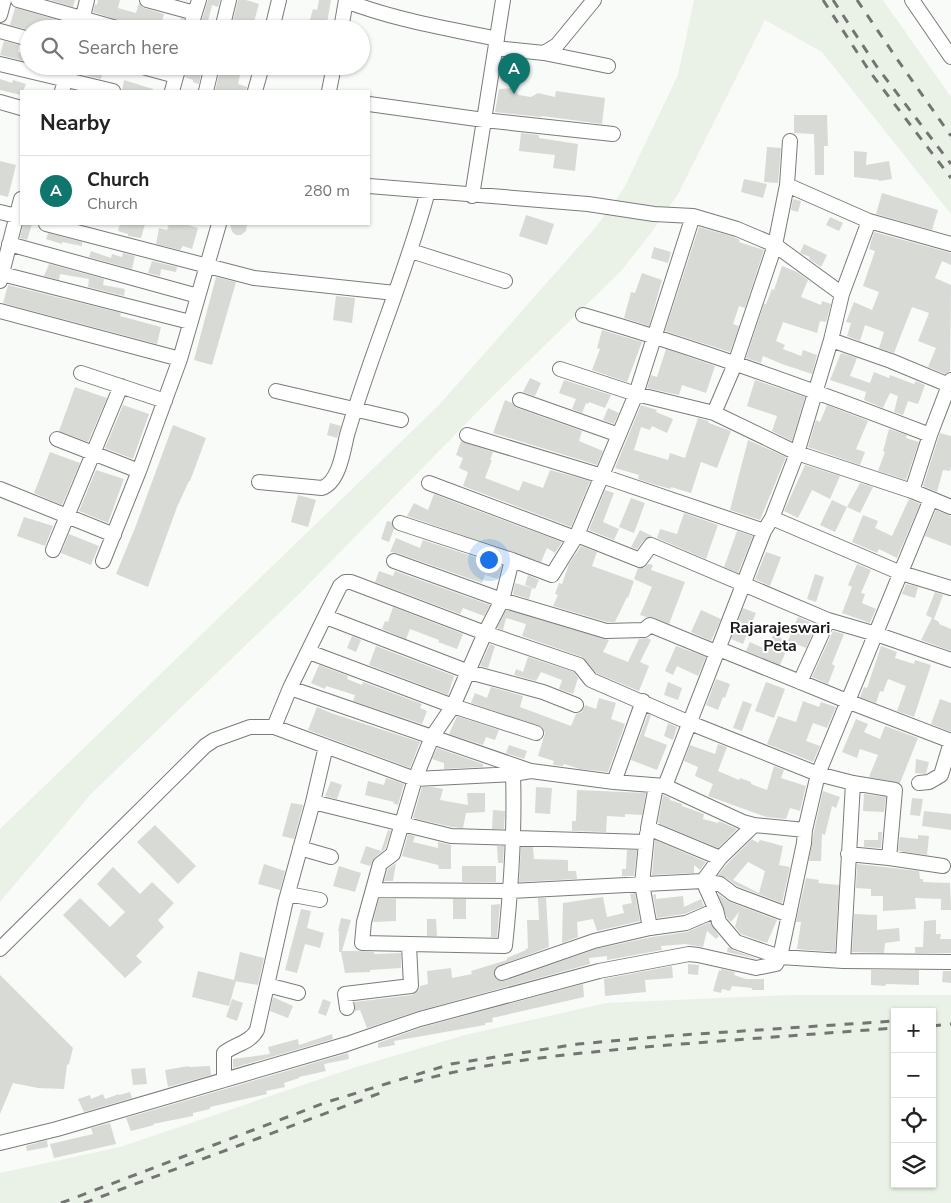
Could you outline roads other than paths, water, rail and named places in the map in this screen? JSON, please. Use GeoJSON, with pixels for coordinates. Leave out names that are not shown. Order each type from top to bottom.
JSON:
{"type":"FeatureCollection","features":[{"type":"Feature","properties":{"kind":"street"},"geometry":{"type":"LineString","coordinates":[[0,15],[4,0]]}},
{"type":"Feature","properties":{"kind":"street"},"geometry":{"type":"LineString","coordinates":[[18,0],[73,20]]}},
{"type":"Feature","properties":{"kind":"street"},"geometry":{"type":"LineString","coordinates":[[82,20],[87,0]]}},
{"type":"Feature","properties":{"kind":"street"},"geometry":{"type":"LineString","coordinates":[[148,0],[197,6],[193,20]]}},
{"type":"Feature","properties":{"kind":"street"},"geometry":{"type":"LineString","coordinates":[[224,20],[229,0]]}},
{"type":"Feature","properties":{"kind":"street"},"geometry":{"type":"LineString","coordinates":[[274,20],[279,0]]}},
{"type":"Feature","properties":{"kind":"street"},"geometry":{"type":"LineString","coordinates":[[343,20],[346,0],[376,12],[496,44],[608,66]]}},
{"type":"Feature","properties":{"kind":"street"},"geometry":{"type":"LineString","coordinates":[[472,196],[503,0]]}},
{"type":"Feature","properties":{"kind":"street"},"geometry":{"type":"LineString","coordinates":[[544,53],[557,45],[594,0]]}},
{"type":"Feature","properties":{"kind":"street"},"geometry":{"type":"LineString","coordinates":[[912,0],[951,58]]}},
{"type":"Feature","properties":{"kind":"street"},"geometry":{"type":"LineString","coordinates":[[0,31],[20,37]]}},
{"type":"Feature","properties":{"kind":"street"},"geometry":{"type":"LineString","coordinates":[[0,64],[20,69]]}},
{"type":"Feature","properties":{"kind":"street"},"geometry":{"type":"LineString","coordinates":[[48,75],[109,90]]}},
{"type":"Feature","properties":{"kind":"street"},"geometry":{"type":"LineString","coordinates":[[172,90],[176,75]]}},
{"type":"Feature","properties":{"kind":"street"},"geometry":{"type":"LineString","coordinates":[[206,90],[210,75]]}},
{"type":"Feature","properties":{"kind":"street"},"geometry":{"type":"LineString","coordinates":[[255,90],[259,75]]}},
{"type":"Feature","properties":{"kind":"street"},"geometry":{"type":"LineString","coordinates":[[329,90],[332,75]]}},
{"type":"Feature","properties":{"kind":"street"},"geometry":{"type":"LineString","coordinates":[[0,102],[20,108]]}},
{"type":"Feature","properties":{"kind":"street"},"geometry":{"type":"LineString","coordinates":[[370,104],[484,120],[613,134]]}},
{"type":"Feature","properties":{"kind":"street"},"geometry":{"type":"LineString","coordinates":[[714,413],[735,364],[775,245],[787,185],[790,141]]}},
{"type":"Feature","properties":{"kind":"street"},"geometry":{"type":"LineString","coordinates":[[787,185],[869,221],[951,244]]}},
{"type":"Feature","properties":{"kind":"street"},"geometry":{"type":"LineString","coordinates":[[370,186],[472,196],[588,204],[654,214],[692,216],[738,228],[775,245],[842,294]]}},
{"type":"Feature","properties":{"kind":"street"},"geometry":{"type":"LineString","coordinates":[[259,482],[322,488],[328,486],[338,468],[355,408],[411,251],[428,192]]}},
{"type":"Feature","properties":{"kind":"street"},"geometry":{"type":"LineString","coordinates":[[0,212],[19,217],[1,277],[190,322]]}},
{"type":"Feature","properties":{"kind":"street"},"geometry":{"type":"LineString","coordinates":[[400,523],[552,575],[576,537],[636,394],[692,216]]}},
{"type":"Feature","properties":{"kind":"street"},"geometry":{"type":"LineString","coordinates":[[650,928],[642,884],[647,835],[661,786],[690,723],[764,531],[772,518],[797,453],[831,340],[842,294],[869,221]]}},
{"type":"Feature","properties":{"kind":"street"},"geometry":{"type":"LineString","coordinates":[[50,225],[254,278],[395,293]]}},
{"type":"Feature","properties":{"kind":"street"},"geometry":{"type":"LineString","coordinates":[[103,561],[139,471],[180,359],[217,225]]}},
{"type":"Feature","properties":{"kind":"street"},"geometry":{"type":"LineString","coordinates":[[10,244],[198,296]]}},
{"type":"Feature","properties":{"kind":"street"},"geometry":{"type":"LineString","coordinates":[[411,251],[505,281]]}},
{"type":"Feature","properties":{"kind":"street"},"geometry":{"type":"LineString","coordinates":[[0,311],[180,359]]}},
{"type":"Feature","properties":{"kind":"street"},"geometry":{"type":"LineString","coordinates":[[583,315],[655,335],[816,391],[930,435]]}},
{"type":"Feature","properties":{"kind":"street"},"geometry":{"type":"LineString","coordinates":[[831,340],[950,383],[930,435],[912,491]]}},
{"type":"Feature","properties":{"kind":"street"},"geometry":{"type":"LineString","coordinates":[[560,369],[636,394],[714,413],[797,453],[950,505]]}},
{"type":"Feature","properties":{"kind":"street"},"geometry":{"type":"LineString","coordinates":[[81,373],[165,401]]}},
{"type":"Feature","properties":{"kind":"street"},"geometry":{"type":"LineString","coordinates":[[53,550],[121,386]]}},
{"type":"Feature","properties":{"kind":"street"},"geometry":{"type":"LineString","coordinates":[[276,391],[400,420]]}},
{"type":"Feature","properties":{"kind":"street"},"geometry":{"type":"LineString","coordinates":[[520,400],[619,435]]}},
{"type":"Feature","properties":{"kind":"street"},"geometry":{"type":"LineString","coordinates":[[467,435],[602,476],[764,531]]}},
{"type":"Feature","properties":{"kind":"street"},"geometry":{"type":"LineString","coordinates":[[57,439],[139,471]]}},
{"type":"Feature","properties":{"kind":"street"},"geometry":{"type":"LineString","coordinates":[[429,482],[640,560],[651,545],[828,620],[876,634],[951,660]]}},
{"type":"Feature","properties":{"kind":"street"},"geometry":{"type":"LineString","coordinates":[[0,489],[114,535]]}},
{"type":"Feature","properties":{"kind":"street"},"geometry":{"type":"LineString","coordinates":[[0,1143],[57,1129],[347,1044],[420,1020],[599,971],[689,954],[756,968],[776,964],[780,957],[804,843],[804,830],[818,774],[931,499]]}},
{"type":"Feature","properties":{"kind":"street"},"geometry":{"type":"LineString","coordinates":[[772,518],[901,573],[951,588]]}},
{"type":"Feature","properties":{"kind":"street"},"geometry":{"type":"LineString","coordinates":[[512,560],[502,600],[453,706],[432,737],[416,779],[393,854],[380,864],[364,922],[362,943],[505,946],[511,891],[514,809],[513,774]]}},
{"type":"Feature","properties":{"kind":"street"},"geometry":{"type":"LineString","coordinates":[[394,561],[502,600],[606,631],[644,630],[650,625],[951,741],[941,775],[929,782],[919,783]]}},
{"type":"Feature","properties":{"kind":"street"},"geometry":{"type":"LineString","coordinates":[[274,727],[290,688],[340,586],[345,582],[351,582],[485,634],[579,665],[591,680],[690,723],[818,774],[853,783],[895,790],[889,858]]}},
{"type":"Feature","properties":{"kind":"street"},"geometry":{"type":"LineString","coordinates":[[326,617],[469,672],[543,692],[576,705]]}},
{"type":"Feature","properties":{"kind":"street"},"geometry":{"type":"LineString","coordinates":[[800,682],[828,620]]}},
{"type":"Feature","properties":{"kind":"street"},"geometry":{"type":"LineString","coordinates":[[309,652],[453,706],[536,733]]}},
{"type":"Feature","properties":{"kind":"street"},"geometry":{"type":"LineString","coordinates":[[290,688],[531,771],[661,786],[743,822],[754,825],[804,830]]}},
{"type":"Feature","properties":{"kind":"street"},"geometry":{"type":"LineString","coordinates":[[614,782],[643,701]]}},
{"type":"Feature","properties":{"kind":"street"},"geometry":{"type":"LineString","coordinates":[[0,949],[205,746],[214,740],[250,727],[274,727],[416,779],[513,774],[531,771]]}},
{"type":"Feature","properties":{"kind":"street"},"geometry":{"type":"LineString","coordinates":[[224,1080],[224,1053],[230,1048],[249,1040],[257,1030],[288,894],[326,746]]}},
{"type":"Feature","properties":{"kind":"street"},"geometry":{"type":"LineString","coordinates":[[843,961],[853,783]]}},
{"type":"Feature","properties":{"kind":"street"},"geometry":{"type":"LineString","coordinates":[[313,802],[451,836],[512,838],[647,835],[720,858]]}},
{"type":"Feature","properties":{"kind":"street"},"geometry":{"type":"LineString","coordinates":[[703,881],[720,858],[754,825]]}},
{"type":"Feature","properties":{"kind":"street"},"geometry":{"type":"LineString","coordinates":[[300,848],[331,857]]}},
{"type":"Feature","properties":{"kind":"street"},"geometry":{"type":"LineString","coordinates":[[848,854],[943,866]]}},
{"type":"Feature","properties":{"kind":"street"},"geometry":{"type":"LineString","coordinates":[[372,890],[511,891],[703,881],[720,884],[733,894],[789,915]]}},
{"type":"Feature","properties":{"kind":"street"},"geometry":{"type":"LineString","coordinates":[[703,881],[716,910],[719,922],[736,942],[780,957],[843,961],[951,962]]}},
{"type":"Feature","properties":{"kind":"street"},"geometry":{"type":"LineString","coordinates":[[288,894],[320,900]]}},
{"type":"Feature","properties":{"kind":"street"},"geometry":{"type":"LineString","coordinates":[[502,973],[594,941],[650,928],[686,923],[716,910]]}},
{"type":"Feature","properties":{"kind":"street"},"geometry":{"type":"LineString","coordinates":[[347,1008],[345,994],[411,986],[409,945]]}},
{"type":"Feature","properties":{"kind":"street"},"geometry":{"type":"LineString","coordinates":[[267,985],[298,993]]}},
{"type":"Feature","properties":{"kind":"railway"},"geometry":{"type":"LineString","coordinates":[[823,0],[870,72],[951,178]]}},
{"type":"Feature","properties":{"kind":"railway"},"geometry":{"type":"LineString","coordinates":[[833,0],[877,67],[951,164]]}},
{"type":"Feature","properties":{"kind":"railway"},"geometry":{"type":"LineString","coordinates":[[857,0],[951,136]]}},
{"type":"Feature","properties":{"kind":"railway"},"geometry":{"type":"LineString","coordinates":[[61,1203],[327,1102],[451,1064],[578,1044],[667,1036],[891,1021]]}},
{"type":"Feature","properties":{"kind":"railway"},"geometry":{"type":"LineString","coordinates":[[936,1026],[951,1024]]}},
{"type":"Feature","properties":{"kind":"railway"},"geometry":{"type":"LineString","coordinates":[[414,1082],[491,1065],[570,1054],[891,1028]]}},
{"type":"Feature","properties":{"kind":"railway"},"geometry":{"type":"LineString","coordinates":[[84,1203],[383,1092]]}},
{"type":"Feature","properties":{"kind":"place","name":"Church"},"geometry":{"type":"Point","coordinates":[514,94]}},
{"type":"Feature","properties":{"kind":"district","name":"Rajarajeswari Peta"},"geometry":{"type":"Point","coordinates":[780,636]}}]}
